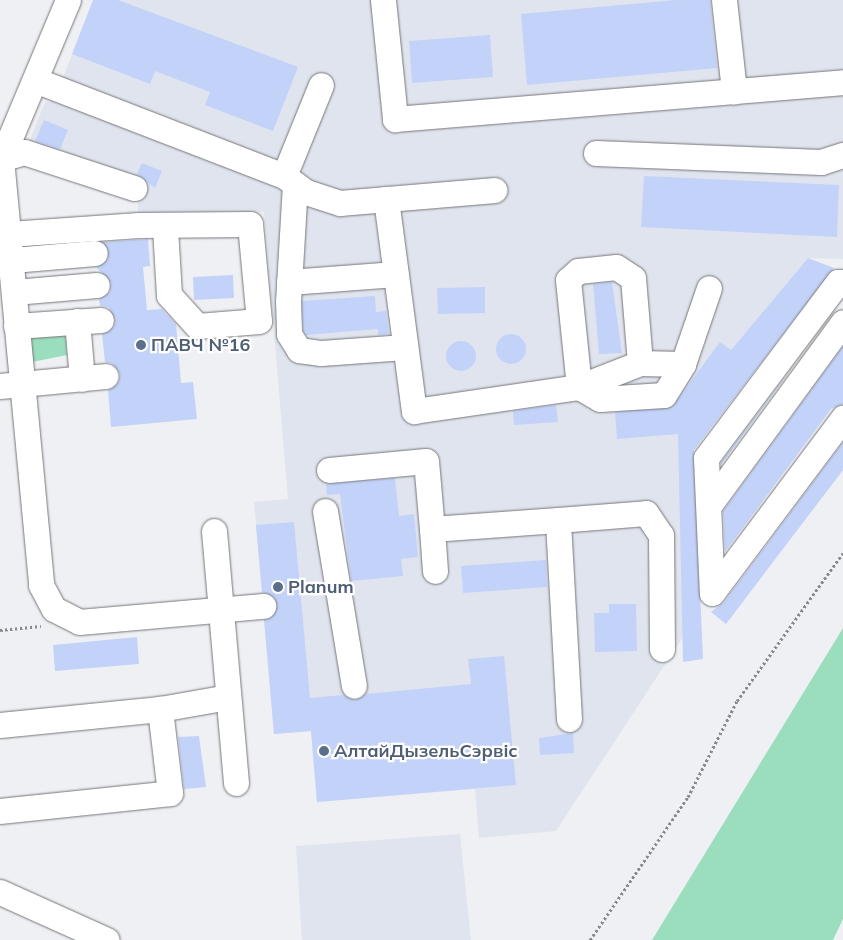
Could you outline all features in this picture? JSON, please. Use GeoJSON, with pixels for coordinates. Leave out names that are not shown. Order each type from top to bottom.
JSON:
{"type":"FeatureCollection","features":[{"type":"Feature","properties":{"kind":"lane"},"geometry":{"type":"LineString","coordinates":[[68,0],[1,159],[14,293],[11,385],[41,585],[54,608],[79,622],[263,606]]}},
{"type":"Feature","properties":{"kind":"lane"},"geometry":{"type":"LineString","coordinates":[[383,0],[395,119],[843,82]]}},
{"type":"Feature","properties":{"kind":"lane"},"geometry":{"type":"LineString","coordinates":[[724,0],[734,91]]}},
{"type":"Feature","properties":{"kind":"lane"},"geometry":{"type":"LineString","coordinates":[[35,80],[290,180],[340,203],[494,190]]}},
{"type":"Feature","properties":{"kind":"lane"},"geometry":{"type":"LineString","coordinates":[[321,85],[290,180],[289,334],[299,350],[406,347]]}},
{"type":"Feature","properties":{"kind":"lane"},"geometry":{"type":"LineString","coordinates":[[1,159],[24,152],[134,188]]}},
{"type":"Feature","properties":{"kind":"lane"},"geometry":{"type":"LineString","coordinates":[[596,153],[821,162],[843,155]]}},
{"type":"Feature","properties":{"kind":"lane"},"geometry":{"type":"LineString","coordinates":[[386,199],[414,411],[579,387],[640,363],[684,364]]}},
{"type":"Feature","properties":{"kind":"lane"},"geometry":{"type":"LineString","coordinates":[[9,234],[165,227],[250,224],[259,321],[197,326],[169,295],[165,227]]}},
{"type":"Feature","properties":{"kind":"lane"},"geometry":{"type":"LineString","coordinates":[[579,387],[568,280],[578,271],[616,266],[633,278],[640,363]]}},
{"type":"Feature","properties":{"kind":"lane"},"geometry":{"type":"LineString","coordinates":[[289,282],[396,274]]}},
{"type":"Feature","properties":{"kind":"lane"},"geometry":{"type":"LineString","coordinates":[[843,282],[838,282],[706,458],[710,504],[712,593],[843,418]]}},
{"type":"Feature","properties":{"kind":"lane"},"geometry":{"type":"LineString","coordinates":[[579,387],[600,399],[664,395],[684,364],[709,288]]}},
{"type":"Feature","properties":{"kind":"lane"},"geometry":{"type":"LineString","coordinates":[[14,293],[94,292]]}},
{"type":"Feature","properties":{"kind":"lane"},"geometry":{"type":"LineString","coordinates":[[14,293],[94,292]]}},
{"type":"Feature","properties":{"kind":"lane"},"geometry":{"type":"LineString","coordinates":[[11,385],[94,378],[94,292]]}},
{"type":"Feature","properties":{"kind":"lane"},"geometry":{"type":"LineString","coordinates":[[710,504],[843,322]]}},
{"type":"Feature","properties":{"kind":"lane"},"geometry":{"type":"LineString","coordinates":[[329,470],[426,461],[435,571]]}},
{"type":"Feature","properties":{"kind":"lane"},"geometry":{"type":"LineString","coordinates":[[325,511],[354,686]]}},
{"type":"Feature","properties":{"kind":"lane"},"geometry":{"type":"LineString","coordinates":[[432,529],[646,513],[661,535],[662,649]]}},
{"type":"Feature","properties":{"kind":"lane"},"geometry":{"type":"LineString","coordinates":[[558,520],[569,719]]}},
{"type":"Feature","properties":{"kind":"lane"},"geometry":{"type":"LineString","coordinates":[[214,531],[236,783]]}},
{"type":"Feature","properties":{"kind":"lane"},"geometry":{"type":"LineString","coordinates":[[0,725],[160,710],[228,697]]}},
{"type":"Feature","properties":{"kind":"lane"},"geometry":{"type":"LineString","coordinates":[[0,811],[170,793],[160,710]]}},
{"type":"Feature","properties":{"kind":"lane"},"geometry":{"type":"LineString","coordinates":[[0,892],[107,940]]}},
{"type":"Feature","properties":{"kind":"path"},"geometry":{"type":"LineString","coordinates":[[590,940],[688,797],[737,701],[843,553]]}},
{"type":"Feature","properties":{"kind":"shaded area"},"geometry":{"type":"Polygon","coordinates":[[[94,0],[843,0],[843,259],[808,258],[731,350],[687,412],[683,637],[556,831],[479,838],[475,789],[317,802],[311,731],[274,734],[254,502],[288,499],[264,212],[138,217],[138,199],[20,165],[45,102],[53,102],[94,0]]]}},
{"type":"Feature","properties":{"kind":"shaded area"},"geometry":{"type":"Polygon","coordinates":[[[460,834],[471,940],[302,940],[296,846],[460,834]]]}},
{"type":"Feature","properties":{"kind":"green space"},"geometry":{"type":"Polygon","coordinates":[[[28,330],[65,332],[67,355],[32,362],[28,330]]]}},
{"type":"Feature","properties":{"kind":"green space"},"geometry":{"type":"Polygon","coordinates":[[[843,628],[843,919],[833,940],[652,940],[843,628]]]}},
{"type":"Feature","properties":{"kind":"building"},"geometry":{"type":"Polygon","coordinates":[[[93,0],[118,0],[298,67],[273,131],[205,105],[210,92],[155,71],[150,84],[72,54],[93,0]]]}},
{"type":"Feature","properties":{"kind":"building"},"geometry":{"type":"Polygon","coordinates":[[[676,0],[710,0],[717,68],[527,85],[521,14],[676,0]]]}},
{"type":"Feature","properties":{"kind":"building"},"geometry":{"type":"Polygon","coordinates":[[[490,35],[493,77],[412,83],[409,41],[490,35]]]}},
{"type":"Feature","properties":{"kind":"building"},"geometry":{"type":"Polygon","coordinates":[[[44,120],[68,130],[60,149],[35,141],[44,120]]]}},
{"type":"Feature","properties":{"kind":"building"},"geometry":{"type":"Polygon","coordinates":[[[142,163],[162,171],[155,188],[137,174],[142,163]]]}},
{"type":"Feature","properties":{"kind":"building"},"geometry":{"type":"Polygon","coordinates":[[[644,176],[839,185],[837,237],[641,227],[644,176]]]}},
{"type":"Feature","properties":{"kind":"building","name":"ПАВЧ №16"},"geometry":{"type":"Polygon","coordinates":[[[148,239],[150,266],[143,267],[147,310],[162,309],[176,324],[181,383],[193,382],[197,419],[111,427],[108,390],[119,382],[120,374],[112,363],[105,362],[102,334],[114,327],[115,319],[108,307],[100,306],[99,299],[110,292],[111,283],[96,267],[108,259],[103,242],[148,239]]]}},
{"type":"Feature","properties":{"kind":"building"},"geometry":{"type":"Polygon","coordinates":[[[808,258],[834,268],[694,450],[703,659],[683,662],[678,434],[617,439],[615,412],[672,407],[720,342],[731,350],[808,258]]]}},
{"type":"Feature","properties":{"kind":"building"},"geometry":{"type":"Polygon","coordinates":[[[233,275],[234,298],[194,300],[193,277],[233,275]]]}},
{"type":"Feature","properties":{"kind":"building"},"geometry":{"type":"Polygon","coordinates":[[[612,282],[622,353],[599,354],[593,284],[612,282]]]}},
{"type":"Feature","properties":{"kind":"building"},"geometry":{"type":"Polygon","coordinates":[[[485,287],[485,313],[438,314],[437,288],[485,287]]]}},
{"type":"Feature","properties":{"kind":"building"},"geometry":{"type":"Polygon","coordinates":[[[375,296],[376,312],[386,311],[389,334],[378,335],[378,329],[306,335],[303,330],[302,301],[375,296]]]}},
{"type":"Feature","properties":{"kind":"building"},"geometry":{"type":"Polygon","coordinates":[[[511,334],[521,339],[526,349],[521,359],[511,364],[501,359],[496,349],[501,339],[511,334]]]}},
{"type":"Feature","properties":{"kind":"building"},"geometry":{"type":"Polygon","coordinates":[[[461,341],[471,346],[476,356],[471,366],[461,371],[451,366],[446,356],[451,346],[461,341]]]}},
{"type":"Feature","properties":{"kind":"building"},"geometry":{"type":"Polygon","coordinates":[[[843,346],[843,404],[831,409],[725,552],[723,511],[843,346]]]}},
{"type":"Feature","properties":{"kind":"building"},"geometry":{"type":"Polygon","coordinates":[[[796,362],[721,465],[721,462],[796,362]]]}},
{"type":"Feature","properties":{"kind":"building"},"geometry":{"type":"Polygon","coordinates":[[[556,405],[558,422],[514,425],[513,411],[556,405]]]}},
{"type":"Feature","properties":{"kind":"building"},"geometry":{"type":"Polygon","coordinates":[[[843,442],[843,470],[726,624],[711,612],[724,602],[843,442]]]}},
{"type":"Feature","properties":{"kind":"building"},"geometry":{"type":"Polygon","coordinates":[[[395,478],[399,516],[414,514],[418,557],[401,559],[403,576],[351,581],[340,494],[327,495],[326,484],[395,478]]]}},
{"type":"Feature","properties":{"kind":"building"},"geometry":{"type":"Polygon","coordinates":[[[294,522],[310,698],[343,695],[356,700],[366,694],[471,684],[468,659],[504,656],[516,785],[317,802],[311,731],[274,734],[264,620],[272,617],[277,605],[274,597],[262,592],[256,525],[294,522]]]}},
{"type":"Feature","properties":{"kind":"building"},"geometry":{"type":"Polygon","coordinates":[[[546,560],[547,587],[463,593],[461,566],[546,560]]]}},
{"type":"Feature","properties":{"kind":"building"},"geometry":{"type":"Polygon","coordinates":[[[609,604],[636,604],[637,651],[595,652],[594,613],[609,613],[609,604]]]}},
{"type":"Feature","properties":{"kind":"building"},"geometry":{"type":"Polygon","coordinates":[[[137,637],[139,664],[55,671],[53,645],[137,637]]]}},
{"type":"Feature","properties":{"kind":"building"},"geometry":{"type":"Polygon","coordinates":[[[573,733],[574,753],[540,755],[539,738],[573,733]]]}},
{"type":"Feature","properties":{"kind":"building"},"geometry":{"type":"Polygon","coordinates":[[[199,736],[206,787],[184,789],[178,737],[199,736]]]}},
{"type":"Feature","properties":{"kind":"place","name":"ПАВЧ №16"},"geometry":{"type":"Point","coordinates":[141,345]}},
{"type":"Feature","properties":{"kind":"place","name":"Planum"},"geometry":{"type":"Point","coordinates":[278,587]}},
{"type":"Feature","properties":{"kind":"place","name":"АлтайДызельСэрвіс"},"geometry":{"type":"Point","coordinates":[324,751]}}]}
